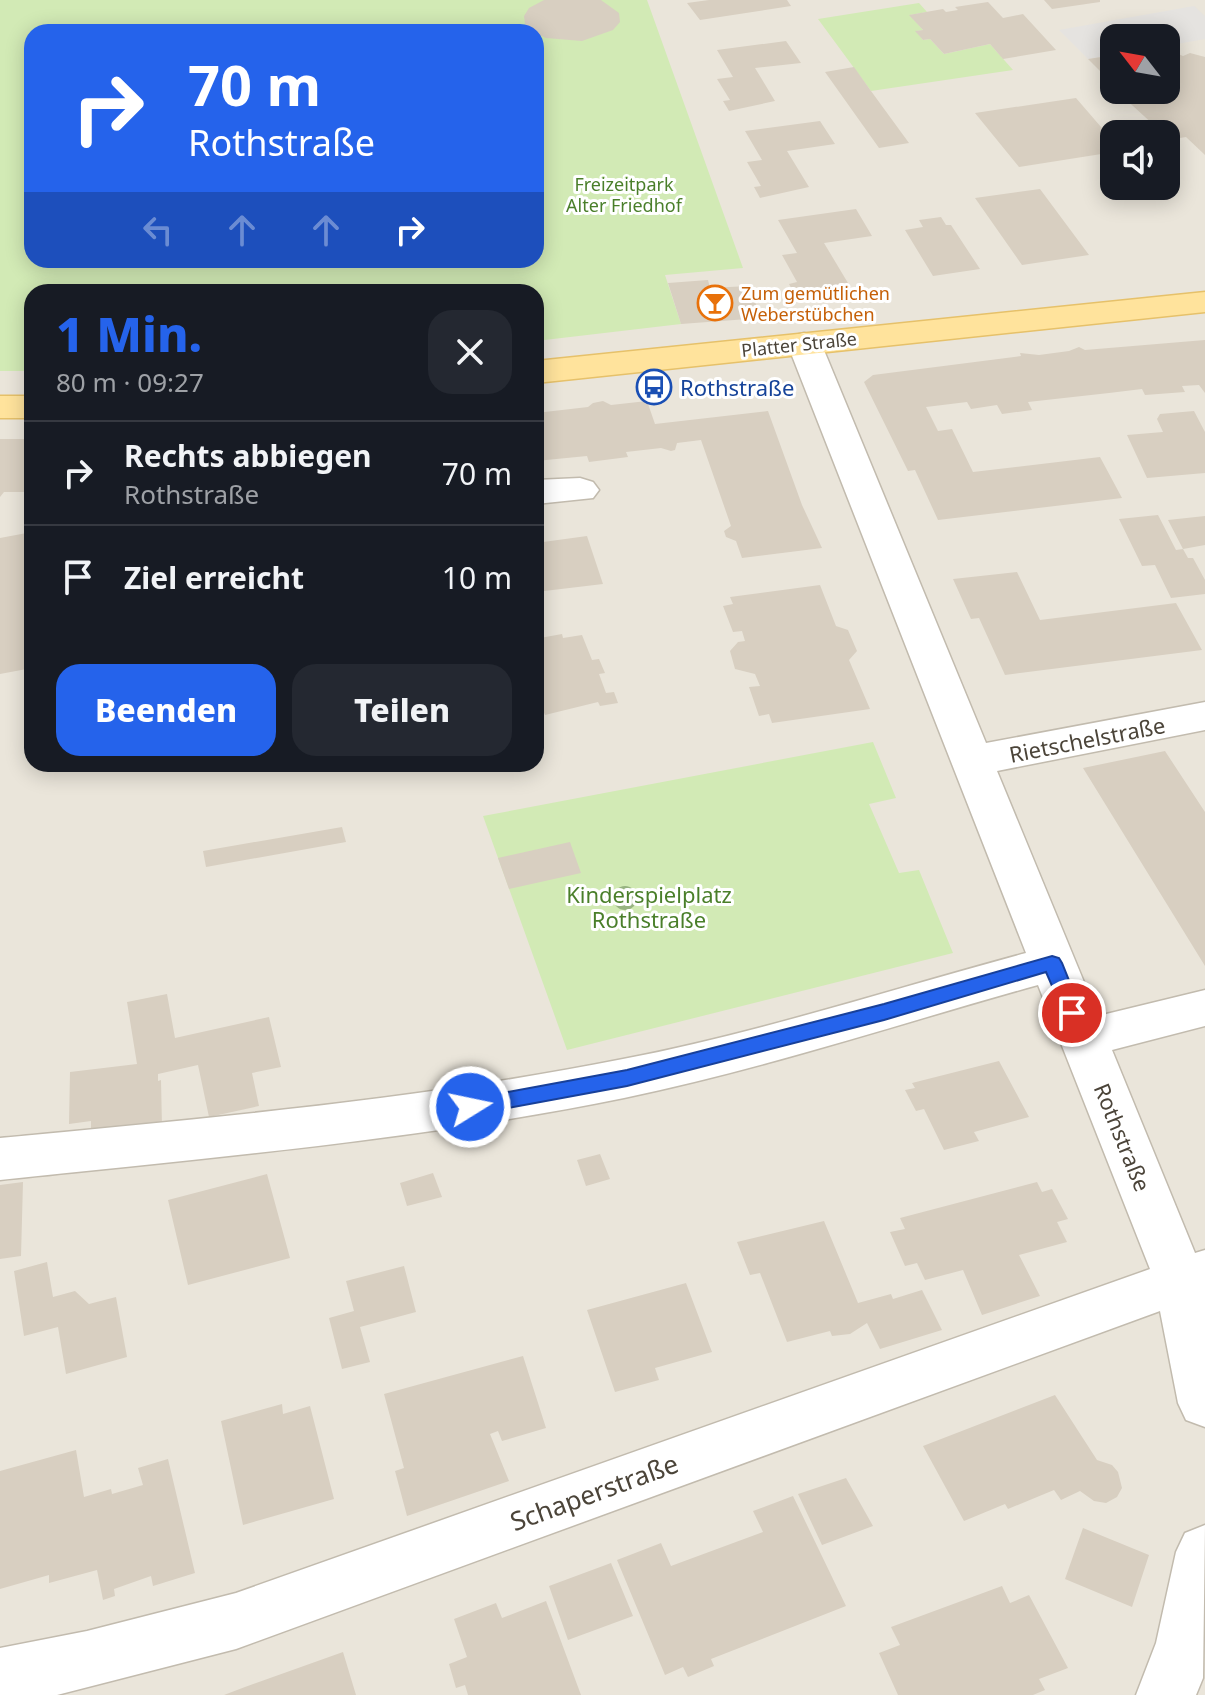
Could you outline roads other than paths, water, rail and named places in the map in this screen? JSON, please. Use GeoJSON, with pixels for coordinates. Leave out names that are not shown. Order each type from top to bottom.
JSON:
{"type":"FeatureCollection","features":[{"type":"Feature","properties":{"kind":"main road","name":"Platter Straße"},"geometry":{"type":"LineString","coordinates":[[544,371],[1205,302]]}},
{"type":"Feature","properties":{"kind":"main road"},"geometry":{"type":"LineString","coordinates":[[0,407],[24,407]]}},
{"type":"Feature","properties":{"kind":"street","name":"Rothstraße"},"geometry":{"type":"LineString","coordinates":[[804,343],[1083,1038],[1193,1277],[1205,1403]]}},
{"type":"Feature","properties":{"kind":"street"},"geometry":{"type":"LineString","coordinates":[[544,492],[580,490]]}},
{"type":"Feature","properties":{"kind":"street","name":"Rietschelstraße"},"geometry":{"type":"LineString","coordinates":[[970,761],[1205,716]]}},
{"type":"Feature","properties":{"kind":"street"},"geometry":{"type":"LineString","coordinates":[[0,1159],[365,1122],[516,1099],[627,1078],[740,1050],[1052,963]]}},
{"type":"Feature","properties":{"kind":"street"},"geometry":{"type":"LineString","coordinates":[[1083,1038],[1205,1008]]}},
{"type":"Feature","properties":{"kind":"street","name":"Schaperstraße"},"geometry":{"type":"LineString","coordinates":[[0,1677],[87,1660],[236,1621],[1193,1277]]}},
{"type":"Feature","properties":{"kind":"street"},"geometry":{"type":"LineString","coordinates":[[1183,1679],[1205,1552]]}},
{"type":"Feature","properties":{"kind":"place","name":"Zum gemütlichen Weberstübchen"},"geometry":{"type":"Point","coordinates":[715,303]}},
{"type":"Feature","properties":{"kind":"place","name":"Rothstraße"},"geometry":{"type":"Point","coordinates":[654,387]}},
{"type":"Feature","properties":{"kind":"park label","name":"Freizeitpark Alter Friedhof"},"geometry":{"type":"Point","coordinates":[624,194]}},
{"type":"Feature","properties":{"kind":"park label","name":"Kinderspielplatz Rothstraße"},"geometry":{"type":"Point","coordinates":[649,906]}}]}
